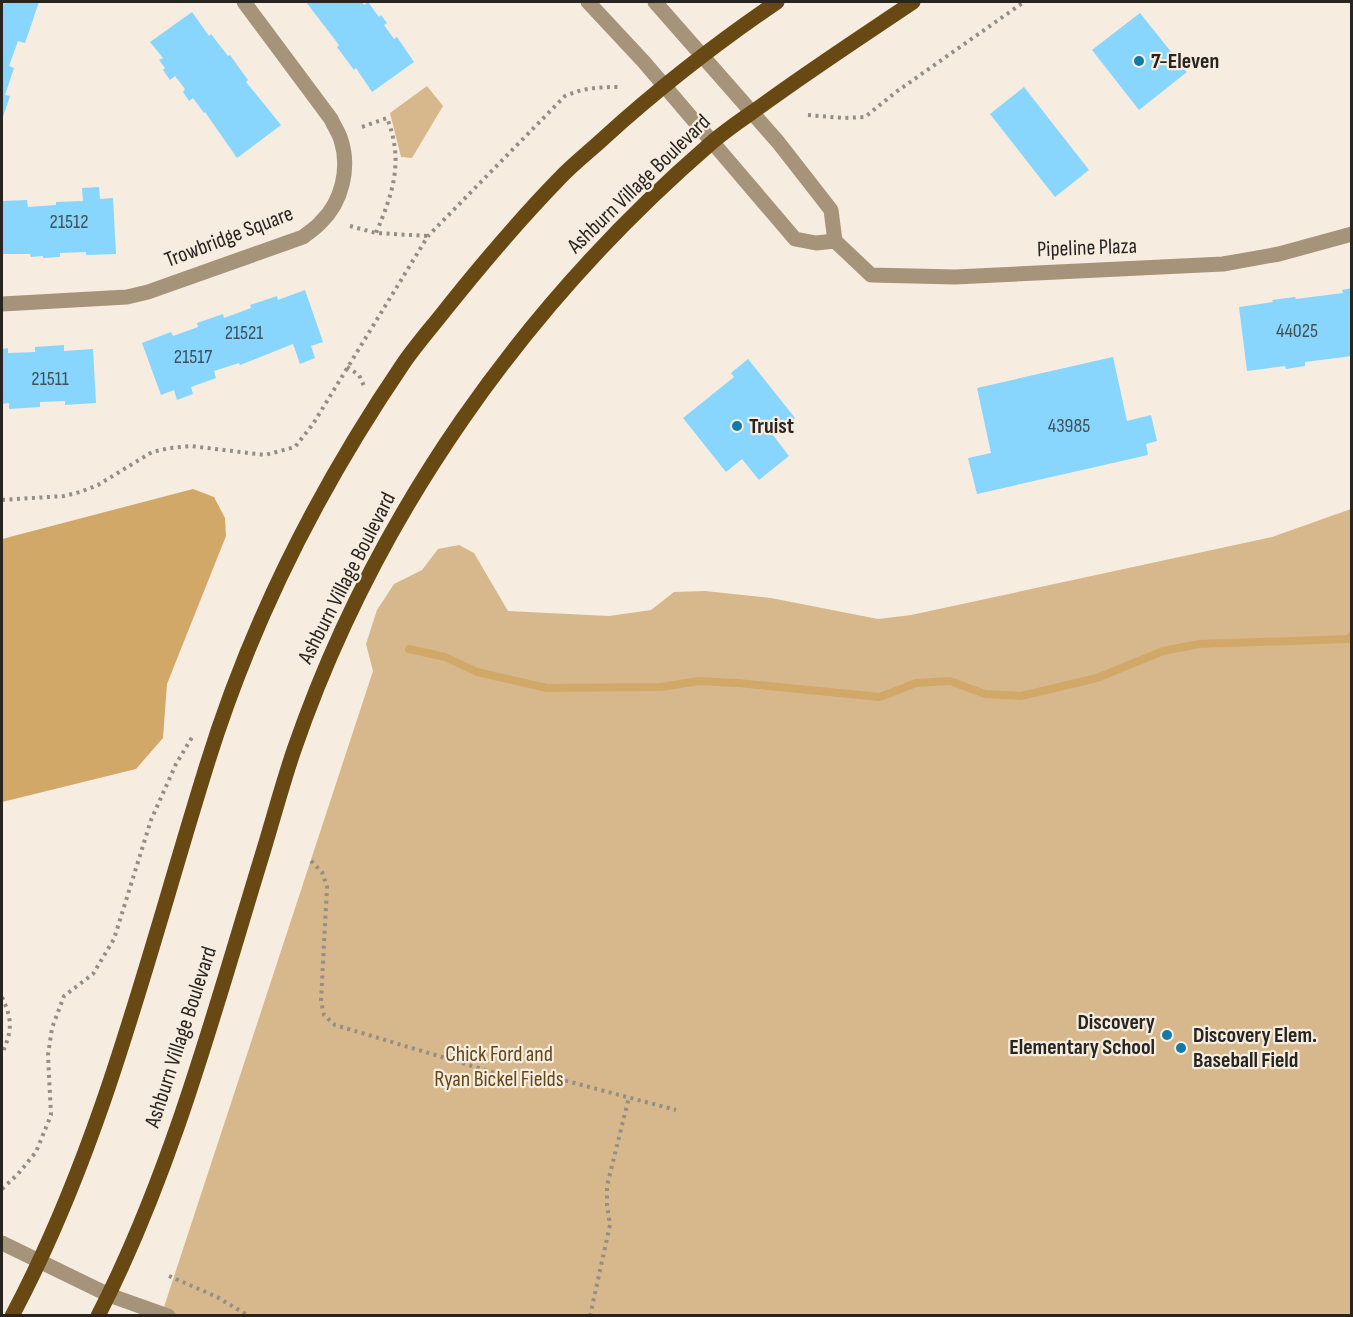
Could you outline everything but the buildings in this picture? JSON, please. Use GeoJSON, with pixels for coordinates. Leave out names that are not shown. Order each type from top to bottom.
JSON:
{"type":"FeatureCollection","features":[{"type":"Feature","properties":{"kind":"main road"},"geometry":{"type":"LineString","coordinates":[[12,1316],[40,1263],[98,1116],[169,896],[213,746],[245,658],[293,551],[344,457],[405,362],[469,281],[561,177],[645,100],[777,2]]}},
{"type":"Feature","properties":{"kind":"main road","name":"Ashburn Village Boulevard"},"geometry":{"type":"LineString","coordinates":[[98,1316],[152,1197],[199,1057],[293,752],[317,687],[380,551],[465,413],[520,339],[590,260],[712,142],[913,2]]}},
{"type":"Feature","properties":{"kind":"street","name":"Trowbridge Square"},"geometry":{"type":"LineString","coordinates":[[2,304],[138,295],[303,237],[321,222],[334,206],[343,185],[345,162],[341,140],[331,119],[244,2]]}},
{"type":"Feature","properties":{"kind":"street"},"geometry":{"type":"LineString","coordinates":[[588,2],[665,86],[795,239],[816,243],[835,241],[831,210],[753,112],[655,2]]}},
{"type":"Feature","properties":{"kind":"street","name":"Pipeline Plaza"},"geometry":{"type":"LineString","coordinates":[[835,241],[871,275],[955,277],[1223,264],[1279,254],[1352,234]]}},
{"type":"Feature","properties":{"kind":"street"},"geometry":{"type":"LineString","coordinates":[[2,1243],[109,1295],[168,1316]]}},
{"type":"Feature","properties":{"kind":"path"},"geometry":{"type":"LineString","coordinates":[[808,115],[865,117],[896,92],[1024,2]]}},
{"type":"Feature","properties":{"kind":"path"},"geometry":{"type":"LineString","coordinates":[[2,500],[64,496],[80,492],[98,485],[152,452],[170,448],[190,446],[265,455],[295,447],[313,424],[428,236],[565,96],[579,90],[599,86],[619,87]]}},
{"type":"Feature","properties":{"kind":"path"},"geometry":{"type":"LineString","coordinates":[[362,127],[387,118],[394,136],[396,168],[389,201],[376,233]]}},
{"type":"Feature","properties":{"kind":"path"},"geometry":{"type":"LineString","coordinates":[[350,226],[376,233],[428,236]]}},
{"type":"Feature","properties":{"kind":"path"},"geometry":{"type":"LineString","coordinates":[[347,368],[359,375],[365,385],[361,393]]}},
{"type":"Feature","properties":{"kind":"path"},"geometry":{"type":"LineString","coordinates":[[2,1189],[36,1152],[51,1115],[48,1055],[52,1028],[64,996],[93,974],[114,939],[151,820],[176,764],[196,729]]}},
{"type":"Feature","properties":{"kind":"path"},"geometry":{"type":"LineString","coordinates":[[311,861],[322,872],[327,887],[321,1001],[324,1015],[335,1025],[502,1075],[563,1080],[676,1110]]}},
{"type":"Feature","properties":{"kind":"path"},"geometry":{"type":"LineString","coordinates":[[2,997],[9,1013],[10,1035],[2,1054]]}},
{"type":"Feature","properties":{"kind":"path"},"geometry":{"type":"LineString","coordinates":[[590,1316],[610,1225],[607,1186],[629,1097]]}},
{"type":"Feature","properties":{"kind":"path"},"geometry":{"type":"LineString","coordinates":[[169,1276],[217,1297],[249,1316]]}},
{"type":"Feature","properties":{"kind":"green space"},"geometry":{"type":"Polygon","coordinates":[[[427,86],[443,106],[412,158],[401,157],[390,113],[427,86]]]}},
{"type":"Feature","properties":{"kind":"green space","name":"Chick Ford and Ryan Bickel Fields"},"geometry":{"type":"Polygon","coordinates":[[[1351,509],[1351,1315],[161,1316],[373,671],[366,644],[377,610],[394,584],[422,570],[438,549],[459,545],[474,553],[508,611],[609,616],[651,610],[674,592],[705,591],[771,598],[878,619],[911,615],[1272,537],[1351,509]]]}},
{"type":"Feature","properties":{"kind":"shaded area"},"geometry":{"type":"Polygon","coordinates":[[[193,489],[214,497],[225,518],[226,536],[167,684],[163,738],[136,769],[2,802],[2,539],[193,489]]]}},
{"type":"Feature","properties":{"kind":"waterway"},"geometry":{"type":"LineString","coordinates":[[409,649],[445,657],[477,672],[547,688],[661,687],[699,681],[880,697],[916,683],[950,681],[985,694],[1021,696],[1097,678],[1163,651],[1199,644],[1349,639],[1352,635]]}},
{"type":"Feature","properties":{"kind":"place","name":"7-Eleven"},"geometry":{"type":"Point","coordinates":[1139,61]}},
{"type":"Feature","properties":{"kind":"place","name":"Truist"},"geometry":{"type":"Point","coordinates":[737,426]}},
{"type":"Feature","properties":{"kind":"place","name":"Discovery Elementary School"},"geometry":{"type":"Point","coordinates":[1167,1035]}},
{"type":"Feature","properties":{"kind":"place","name":"Discovery Elem. Baseball Field"},"geometry":{"type":"Point","coordinates":[1181,1048]}}]}
